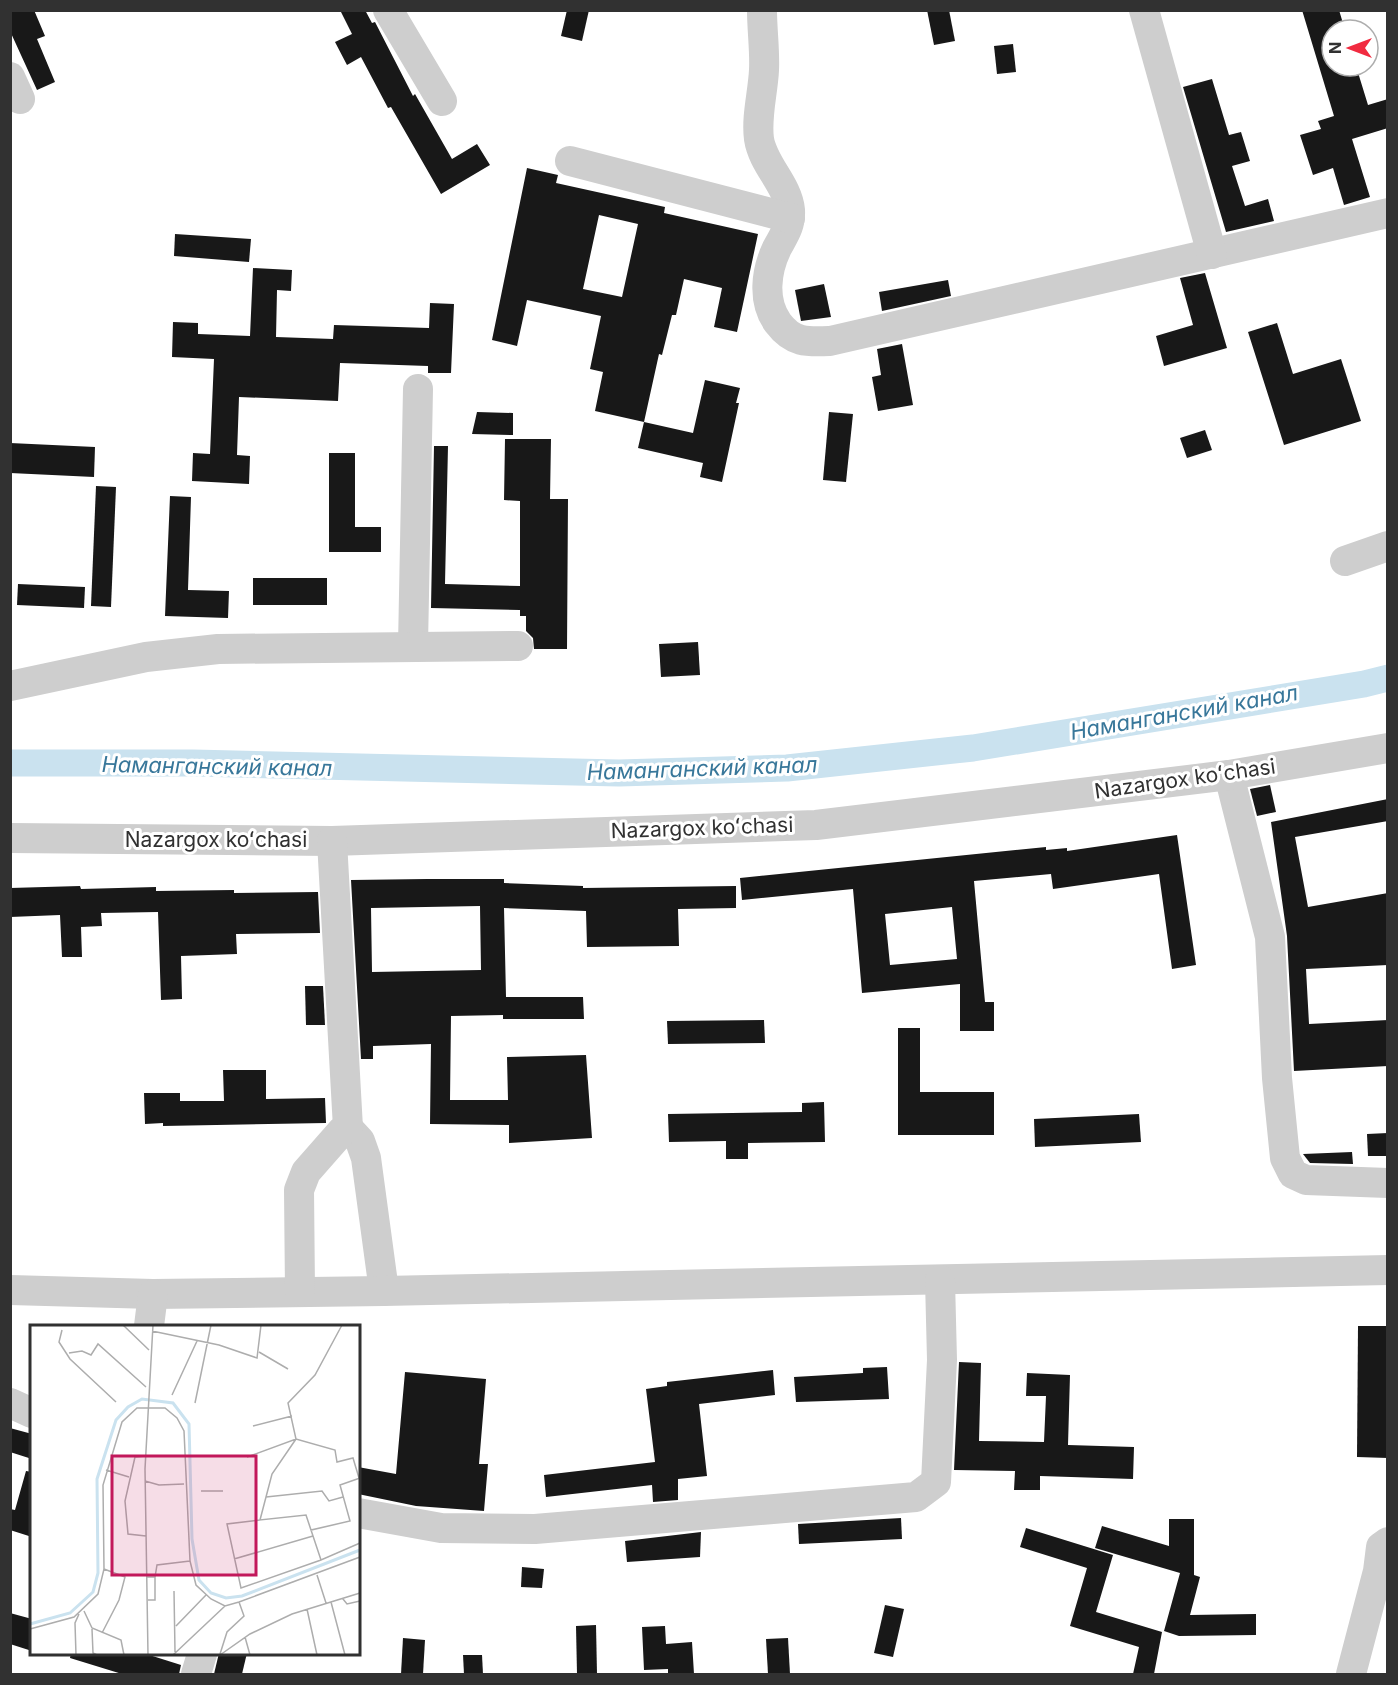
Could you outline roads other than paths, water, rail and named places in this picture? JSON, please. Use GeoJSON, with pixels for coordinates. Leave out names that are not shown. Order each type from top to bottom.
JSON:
{"type":"FeatureCollection","features":[{"type":"Feature","properties":{"kind":"street"},"geometry":{"type":"LineString","coordinates":[[388,10],[442,101]]}},
{"type":"Feature","properties":{"kind":"street"},"geometry":{"type":"LineString","coordinates":[[762,10],[764,68],[759,139],[766,158],[789,202],[790,218],[789,228],[776,250],[766,281],[769,303],[775,318],[786,333],[801,342],[830,341],[1388,213]]}},
{"type":"Feature","properties":{"kind":"street"},"geometry":{"type":"LineString","coordinates":[[1144,10],[1212,254]]}},
{"type":"Feature","properties":{"kind":"street"},"geometry":{"type":"LineString","coordinates":[[570,161],[790,218]]}},
{"type":"Feature","properties":{"kind":"street"},"geometry":{"type":"LineString","coordinates":[[413,646],[418,389]]}},
{"type":"Feature","properties":{"kind":"street"},"geometry":{"type":"LineString","coordinates":[[1345,561],[1388,546]]}},
{"type":"Feature","properties":{"kind":"street"},"geometry":{"type":"LineString","coordinates":[[10,686],[66,677],[146,657],[218,649],[518,646]]}},
{"type":"Feature","properties":{"kind":"street","name":"Nazargox koʻchasi"},"geometry":{"type":"LineString","coordinates":[[10,838],[332,840],[816,825],[1228,775],[1388,747]]}},
{"type":"Feature","properties":{"kind":"street"},"geometry":{"type":"LineString","coordinates":[[1228,775],[1270,937],[1276,1078],[1285,1158],[1293,1174],[1306,1180],[1388,1183]]}},
{"type":"Feature","properties":{"kind":"street"},"geometry":{"type":"LineString","coordinates":[[332,840],[348,1128],[360,1141],[366,1158],[384,1291]]}},
{"type":"Feature","properties":{"kind":"street"},"geometry":{"type":"LineString","coordinates":[[300,1291],[299,1190],[306,1172],[342,1131],[348,1128]]}},
{"type":"Feature","properties":{"kind":"street"},"geometry":{"type":"LineString","coordinates":[[10,1290],[153,1294],[384,1291],[1388,1270]]}},
{"type":"Feature","properties":{"kind":"street"},"geometry":{"type":"LineString","coordinates":[[360,1513],[441,1528],[534,1529],[916,1497],[936,1482],[942,1360],[940,1280]]}},
{"type":"Feature","properties":{"kind":"street"},"geometry":{"type":"LineString","coordinates":[[149,1325],[153,1294]]}},
{"type":"Feature","properties":{"kind":"street"},"geometry":{"type":"LineString","coordinates":[[10,1403],[30,1412]]}},
{"type":"Feature","properties":{"kind":"street"},"geometry":{"type":"LineString","coordinates":[[1351,1674],[1378,1571],[1381,1547],[1388,1542]]}},
{"type":"Feature","properties":{"kind":"street"},"geometry":{"type":"LineString","coordinates":[[196,1674],[201,1655]]}},
{"type":"Feature","properties":{"kind":"waterway","name":"Наманганский канал"},"geometry":{"type":"LineString","coordinates":[[10,763],[193,763],[619,773],[787,768],[973,748],[1364,684],[1388,678]]}}]}
